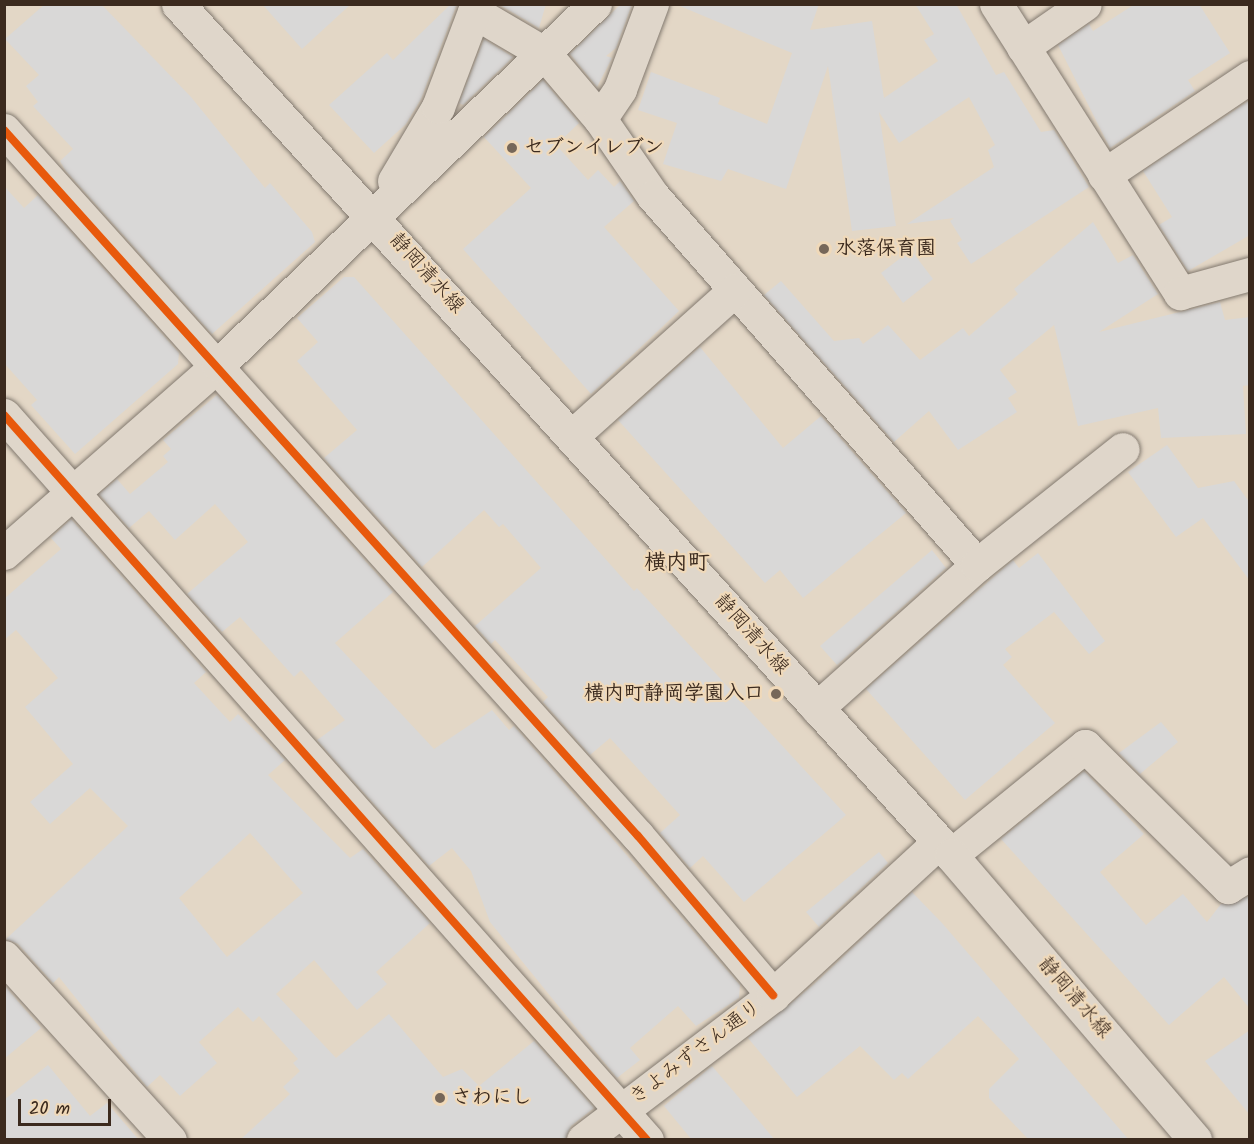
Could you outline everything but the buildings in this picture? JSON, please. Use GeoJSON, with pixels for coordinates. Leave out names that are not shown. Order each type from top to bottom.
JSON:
{"type":"FeatureCollection","features":[{"type":"Feature","properties":{"kind":"street","name":"静岡清水線"},"geometry":{"type":"LineString","coordinates":[[178,4],[374,216],[945,848],[1195,1140]]}},
{"type":"Feature","properties":{"kind":"street"},"geometry":{"type":"LineString","coordinates":[[4,553],[218,365],[595,4]]}},
{"type":"Feature","properties":{"kind":"street"},"geometry":{"type":"LineString","coordinates":[[600,119],[620,89],[652,4]]}},
{"type":"Feature","properties":{"kind":"street"},"geometry":{"type":"LineString","coordinates":[[996,4],[1180,293],[1250,274]]}},
{"type":"Feature","properties":{"kind":"street"},"geometry":{"type":"LineString","coordinates":[[1023,47],[1085,4]]}},
{"type":"Feature","properties":{"kind":"street"},"geometry":{"type":"LineString","coordinates":[[374,216],[438,107],[476,8],[544,54],[600,119],[653,196],[977,565]]}},
{"type":"Feature","properties":{"kind":"street"},"geometry":{"type":"LineString","coordinates":[[1104,174],[1250,77]]}},
{"type":"Feature","properties":{"kind":"street"},"geometry":{"type":"LineString","coordinates":[[4,130],[218,365],[773,995]]}},
{"type":"Feature","properties":{"kind":"street"},"geometry":{"type":"LineString","coordinates":[[572,436],[735,290]]}},
{"type":"Feature","properties":{"kind":"street"},"geometry":{"type":"LineString","coordinates":[[4,415],[623,1109],[647,1140]]}},
{"type":"Feature","properties":{"kind":"street"},"geometry":{"type":"LineString","coordinates":[[817,708],[977,565],[1124,449]]}},
{"type":"Feature","properties":{"kind":"street","name":"きよみずさん通り"},"geometry":{"type":"LineString","coordinates":[[583,1140],[773,995],[945,848],[1085,746],[1228,887],[1250,873]]}},
{"type":"Feature","properties":{"kind":"street"},"geometry":{"type":"LineString","coordinates":[[4,957],[170,1140]]}},
{"type":"Feature","properties":{"kind":"cycle path"},"geometry":{"type":"LineString","coordinates":[[4,130],[638,836],[773,995]]}},
{"type":"Feature","properties":{"kind":"cycle path"},"geometry":{"type":"LineString","coordinates":[[4,415],[647,1140]]}},
{"type":"Feature","properties":{"kind":"place","name":"セブンイレブン"},"geometry":{"type":"Point","coordinates":[512,148]}},
{"type":"Feature","properties":{"kind":"place","name":"水落保育園"},"geometry":{"type":"Point","coordinates":[824,249]}},
{"type":"Feature","properties":{"kind":"place","name":"横内町静岡学園入口"},"geometry":{"type":"Point","coordinates":[776,694]}},
{"type":"Feature","properties":{"kind":"place","name":"さわにし"},"geometry":{"type":"Point","coordinates":[440,1098]}},
{"type":"Feature","properties":{"kind":"district","name":"横内町"},"geometry":{"type":"Point","coordinates":[677,564]}}]}
